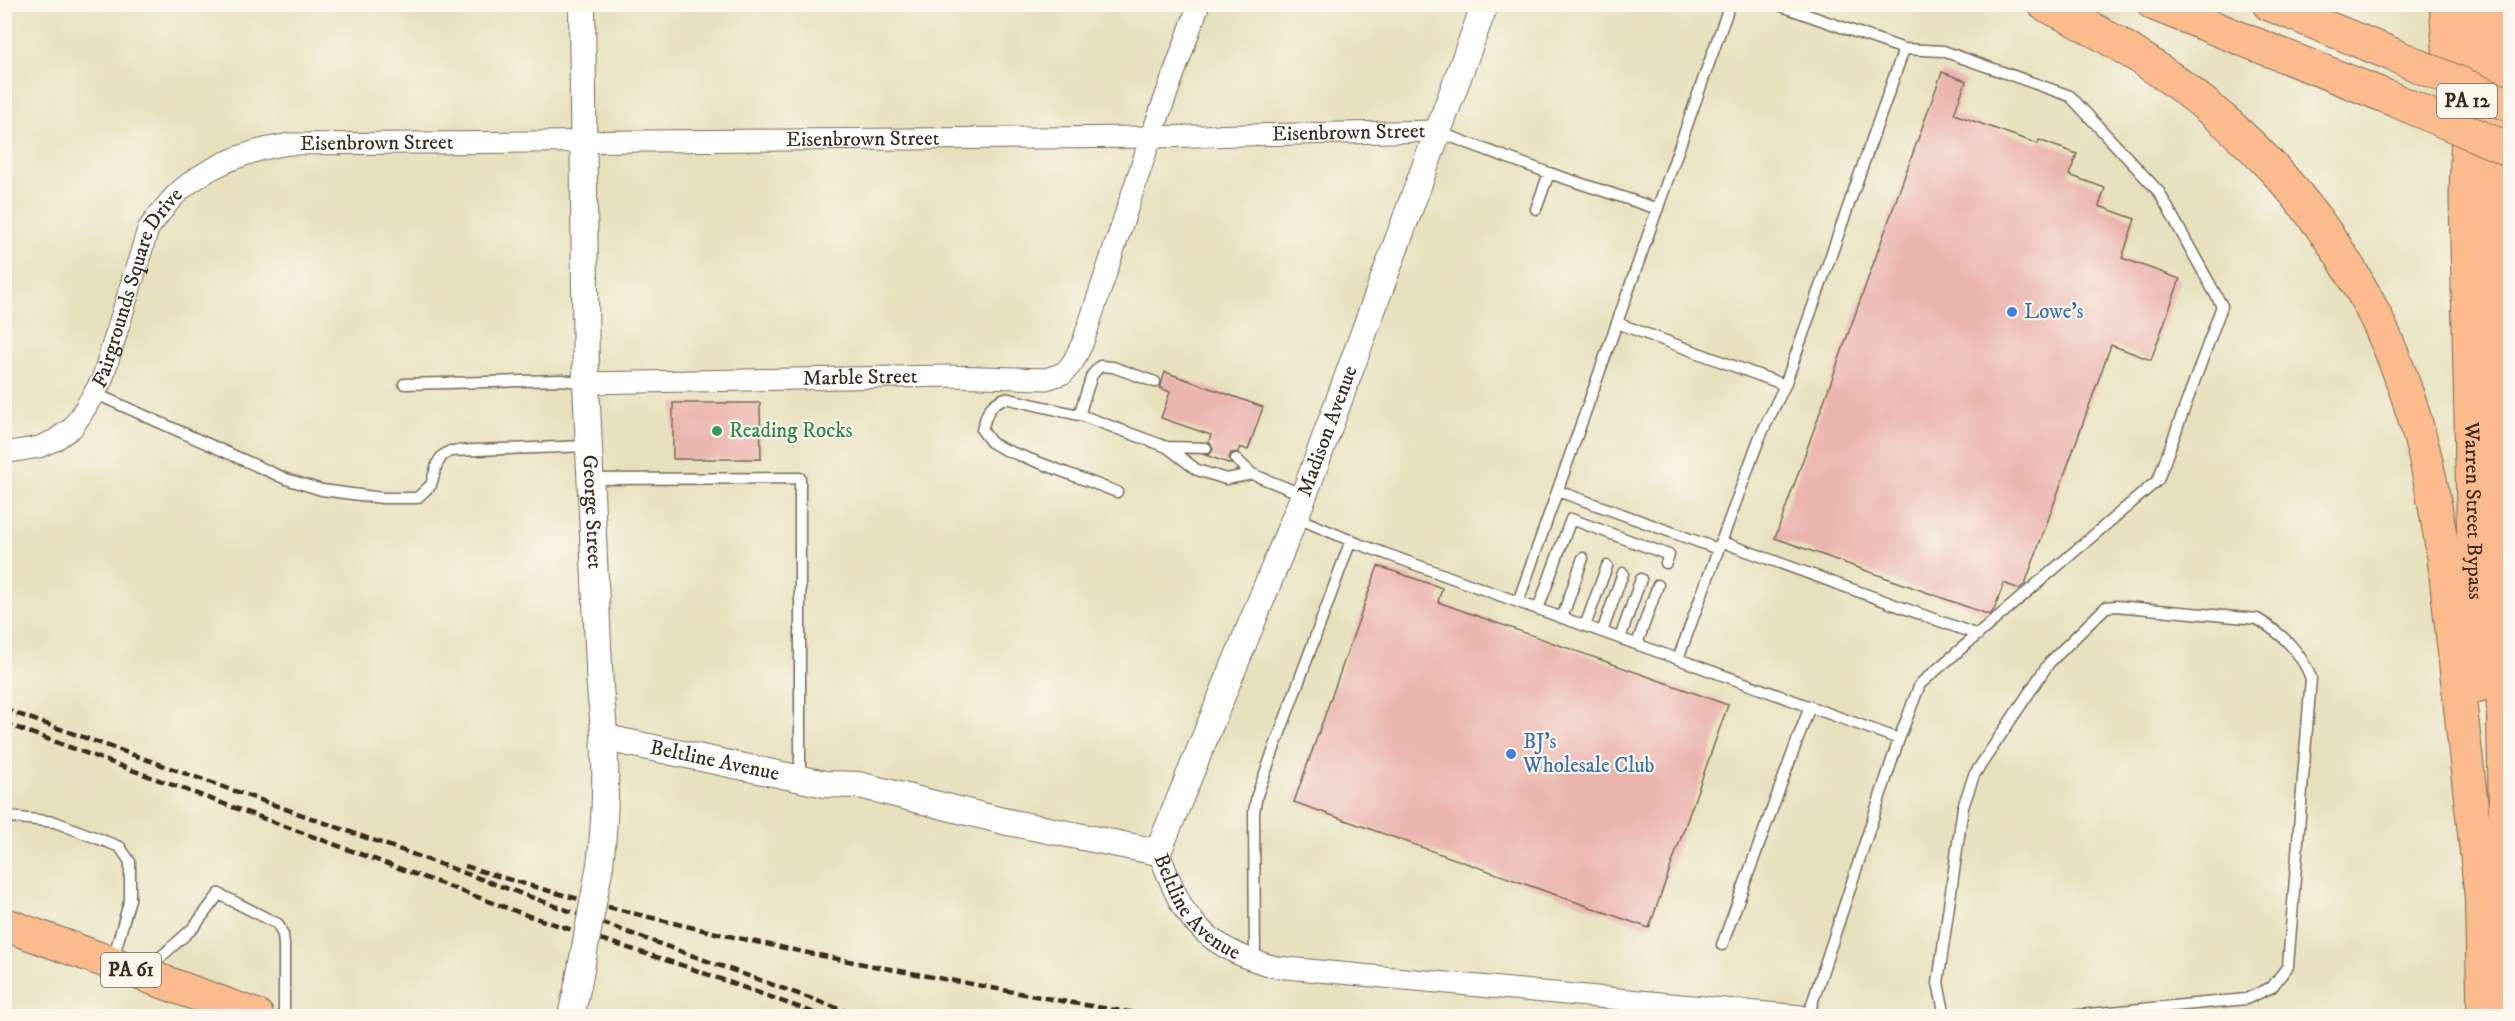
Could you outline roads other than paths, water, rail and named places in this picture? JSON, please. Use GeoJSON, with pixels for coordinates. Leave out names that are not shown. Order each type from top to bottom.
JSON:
{"type":"FeatureCollection","features":[{"type":"Feature","properties":{"kind":"main road"},"geometry":{"type":"LineString","coordinates":[[2044,4],[2141,56],[2228,122],[2278,173],[2320,225],[2340,255],[2375,318],[2390,350],[2415,418],[2444,558],[2482,902]]}},
{"type":"Feature","properties":{"kind":"main road"},"geometry":{"type":"LineString","coordinates":[[2154,4],[2390,98],[2511,150]]}},
{"type":"Feature","properties":{"kind":"main road"},"geometry":{"type":"LineString","coordinates":[[2269,4],[2511,105]]}},
{"type":"Feature","properties":{"kind":"main road"},"geometry":{"type":"LineString","coordinates":[[2446,4],[2466,198]]}},
{"type":"Feature","properties":{"kind":"main road","name":"Warren Street Bypass"},"geometry":{"type":"LineString","coordinates":[[2471,4],[2466,198],[2484,1017]]}},
{"type":"Feature","properties":{"kind":"main road","name":"Warren Street Bypass"},"geometry":{"type":"LineString","coordinates":[[2498,4],[2492,109],[2492,198],[2510,1017]]}},
{"type":"Feature","properties":{"kind":"main road","name":"PA 61"},"geometry":{"type":"LineString","coordinates":[[4,924],[257,1017]]}},
{"type":"Feature","properties":{"kind":"street","name":"George Street"},"geometry":{"type":"LineString","coordinates":[[571,1017],[600,865],[605,805],[606,738],[600,688],[586,383],[582,4]]}},
{"type":"Feature","properties":{"kind":"street","name":"Marble Street"},"geometry":{"type":"LineString","coordinates":[[586,383],[947,376],[1046,379],[1064,373],[1073,362],[1083,342],[1199,4]]}},
{"type":"Feature","properties":{"kind":"street","name":"Madison Avenue"},"geometry":{"type":"LineString","coordinates":[[1158,852],[1300,506],[1436,131],[1485,4]]}},
{"type":"Feature","properties":{"kind":"street","name":"Eisenbrown Street"},"geometry":{"type":"LineString","coordinates":[[290,144],[1152,137],[1436,131]]}},
{"type":"Feature","properties":{"kind":"street","name":"Fairgrounds Square Drive"},"geometry":{"type":"LineString","coordinates":[[4,453],[39,447],[55,440],[72,428],[102,380],[148,228],[181,189],[225,162],[250,153],[290,144]]}},
{"type":"Feature","properties":{"kind":"street","name":"Beltline Avenue"},"geometry":{"type":"LineString","coordinates":[[606,738],[825,784],[859,786],[1003,821],[1158,852],[1185,911],[1217,944],[1255,962],[1276,968],[1801,1017]]}},
{"type":"Feature","properties":{"kind":"lane"},"geometry":{"type":"LineString","coordinates":[[1776,4],[1904,49],[1943,51],[2070,96],[2159,192],[2222,306],[2158,480],[1920,684],[1899,739],[1808,1017]]}},
{"type":"Feature","properties":{"kind":"lane"},"geometry":{"type":"LineString","coordinates":[[1518,602],[1659,209],[1726,6]]}},
{"type":"Feature","properties":{"kind":"lane"},"geometry":{"type":"LineString","coordinates":[[1678,659],[1759,439],[1785,386],[1904,49]]}},
{"type":"Feature","properties":{"kind":"lane"},"geometry":{"type":"LineString","coordinates":[[1436,131],[1549,173],[1659,209]]}},
{"type":"Feature","properties":{"kind":"lane"},"geometry":{"type":"LineString","coordinates":[[1536,209],[1549,173]]}},
{"type":"Feature","properties":{"kind":"lane"},"geometry":{"type":"LineString","coordinates":[[1617,323],[1785,386]]}},
{"type":"Feature","properties":{"kind":"lane"},"geometry":{"type":"LineString","coordinates":[[1078,415],[1092,375],[1100,366],[1113,367],[1155,382]]}},
{"type":"Feature","properties":{"kind":"lane","name":"Marble Street"},"geometry":{"type":"LineString","coordinates":[[404,384],[562,381],[586,383]]}},
{"type":"Feature","properties":{"kind":"lane"},"geometry":{"type":"LineString","coordinates":[[94,393],[286,479],[322,490],[382,498],[417,498],[431,485],[442,456],[450,451],[589,446]]}},
{"type":"Feature","properties":{"kind":"lane"},"geometry":{"type":"LineString","coordinates":[[1117,492],[1003,449],[991,442],[982,430],[988,408],[1005,398],[1078,415],[1167,447],[1197,470],[1226,479],[1252,474]]}},
{"type":"Feature","properties":{"kind":"lane"},"geometry":{"type":"LineString","coordinates":[[1167,447],[1206,448]]}},
{"type":"Feature","properties":{"kind":"lane"},"geometry":{"type":"LineString","coordinates":[[1236,459],[1252,474],[1351,540],[1899,739]]}},
{"type":"Feature","properties":{"kind":"lane"},"geometry":{"type":"LineString","coordinates":[[590,479],[800,478],[800,778]]}},
{"type":"Feature","properties":{"kind":"lane"},"geometry":{"type":"LineString","coordinates":[[1558,491],[1611,511],[1978,634]]}},
{"type":"Feature","properties":{"kind":"lane"},"geometry":{"type":"LineString","coordinates":[[1596,532],[1611,511]]}},
{"type":"Feature","properties":{"kind":"lane"},"geometry":{"type":"LineString","coordinates":[[1538,609],[1571,519],[1616,541],[1651,553],[1669,555],[1666,563]]}},
{"type":"Feature","properties":{"kind":"lane"},"geometry":{"type":"LineString","coordinates":[[1255,962],[1254,812],[1257,795],[1351,540]]}},
{"type":"Feature","properties":{"kind":"lane"},"geometry":{"type":"LineString","coordinates":[[1562,618],[1583,558]]}},
{"type":"Feature","properties":{"kind":"lane"},"geometry":{"type":"LineString","coordinates":[[1586,626],[1607,566]]}},
{"type":"Feature","properties":{"kind":"lane"},"geometry":{"type":"LineString","coordinates":[[1602,632],[1623,573]]}},
{"type":"Feature","properties":{"kind":"lane"},"geometry":{"type":"LineString","coordinates":[[1620,638],[1641,579]]}},
{"type":"Feature","properties":{"kind":"lane"},"geometry":{"type":"LineString","coordinates":[[1637,644],[1658,585]]}},
{"type":"Feature","properties":{"kind":"lane"},"geometry":{"type":"LineString","coordinates":[[1945,1017],[1938,983],[1962,807],[1974,774],[2049,663],[2106,607],[2116,606],[2257,620],[2276,630],[2293,646],[2311,678],[2288,966],[2272,987],[2246,999],[2069,1017]]}},
{"type":"Feature","properties":{"kind":"lane"},"geometry":{"type":"LineString","coordinates":[[1722,945],[1810,706]]}},
{"type":"Feature","properties":{"kind":"lane"},"geometry":{"type":"LineString","coordinates":[[4,821],[10,818],[55,822],[120,847],[130,861],[126,969]]}},
{"type":"Feature","properties":{"kind":"lane"},"geometry":{"type":"LineString","coordinates":[[126,969],[194,928],[219,894],[278,924],[284,945],[284,1017]]}},
{"type":"Feature","properties":{"kind":"railway"},"geometry":{"type":"LineString","coordinates":[[4,709],[859,1016]]}},
{"type":"Feature","properties":{"kind":"railway"},"geometry":{"type":"LineString","coordinates":[[4,723],[529,916],[687,967],[823,1016]]}},
{"type":"Feature","properties":{"kind":"railway"},"geometry":{"type":"LineString","coordinates":[[465,866],[588,902],[776,946],[1062,1001],[1159,1016]]}},
{"type":"Feature","properties":{"kind":"place","name":"Lowe's"},"geometry":{"type":"Point","coordinates":[2012,312]}},
{"type":"Feature","properties":{"kind":"place","name":"Reading Rocks"},"geometry":{"type":"Point","coordinates":[717,431]}},
{"type":"Feature","properties":{"kind":"place","name":"BJ's Wholesale Club"},"geometry":{"type":"Point","coordinates":[1511,754]}}]}
